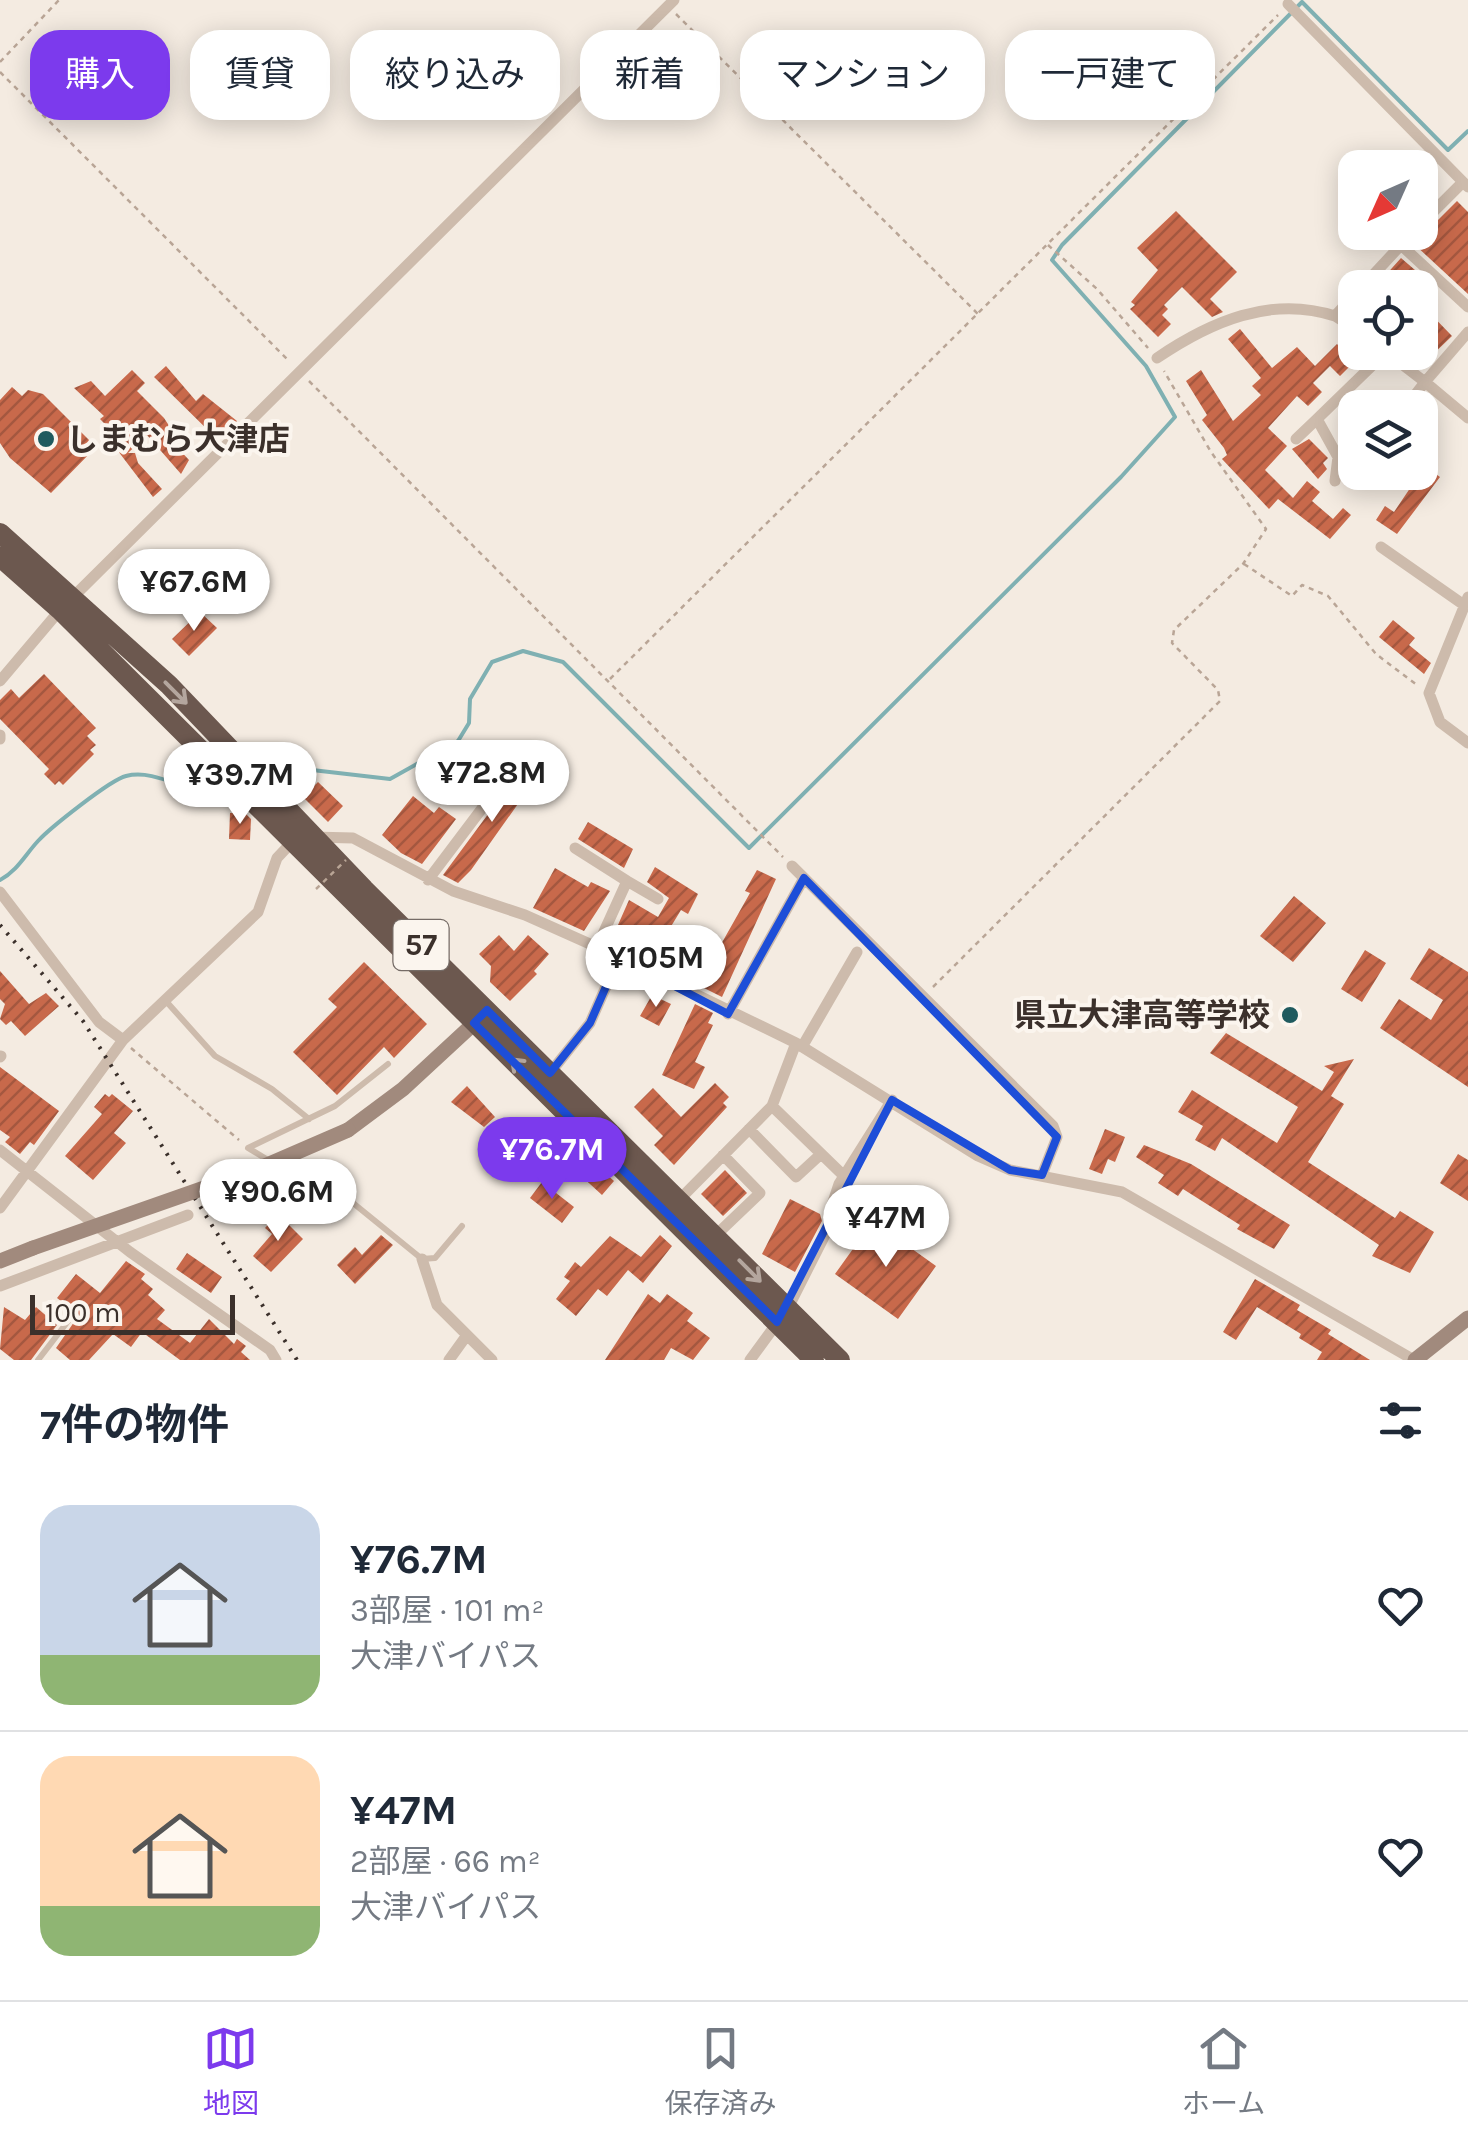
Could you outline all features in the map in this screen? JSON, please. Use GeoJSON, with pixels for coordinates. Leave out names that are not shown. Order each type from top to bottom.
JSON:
{"type":"FeatureCollection","features":[{"type":"Feature","properties":{"kind":"highway","name":"57"},"geometry":{"type":"LineString","coordinates":[[0,534],[292,840],[481,1017],[782,1315],[840,1360]]}},
{"type":"Feature","properties":{"kind":"highway","name":"57"},"geometry":{"type":"LineString","coordinates":[[0,557],[169,685],[481,1017],[550,1072],[716,1236],[814,1360]]}},
{"type":"Feature","properties":{"kind":"main road"},"geometry":{"type":"LineString","coordinates":[[0,1261],[258,1169],[348,1130],[403,1090],[481,1017]]}},
{"type":"Feature","properties":{"kind":"main road"},"geometry":{"type":"LineString","coordinates":[[1414,1360],[1468,1318]]}},
{"type":"Feature","properties":{"kind":"street"},"geometry":{"type":"LineString","coordinates":[[0,681],[66,604],[671,3]]}},
{"type":"Feature","properties":{"kind":"street"},"geometry":{"type":"LineString","coordinates":[[1288,4],[1465,184],[1438,209]]}},
{"type":"Feature","properties":{"kind":"street"},"geometry":{"type":"LineString","coordinates":[[1378,270],[1396,250]]}},
{"type":"Feature","properties":{"kind":"street"},"geometry":{"type":"LineString","coordinates":[[1406,250],[1468,308]]}},
{"type":"Feature","properties":{"kind":"street"},"geometry":{"type":"LineString","coordinates":[[1156,358],[1192,334],[1258,311],[1301,304],[1338,318]]}},
{"type":"Feature","properties":{"kind":"street"},"geometry":{"type":"LineString","coordinates":[[1335,316],[1338,313]]}},
{"type":"Feature","properties":{"kind":"street"},"geometry":{"type":"LineString","coordinates":[[1419,390],[1468,332]]}},
{"type":"Feature","properties":{"kind":"street"},"geometry":{"type":"LineString","coordinates":[[1296,439],[1367,370]]}},
{"type":"Feature","properties":{"kind":"street"},"geometry":{"type":"LineString","coordinates":[[1409,370],[1468,418]]}},
{"type":"Feature","properties":{"kind":"street"},"geometry":{"type":"LineString","coordinates":[[1317,419],[1338,456],[1335,481]]}},
{"type":"Feature","properties":{"kind":"street"},"geometry":{"type":"LineString","coordinates":[[1381,547],[1466,601],[1430,694],[1440,722],[1468,744]]}},
{"type":"Feature","properties":{"kind":"street"},"geometry":{"type":"LineString","coordinates":[[428,880],[514,766]]}},
{"type":"Feature","properties":{"kind":"street"},"geometry":{"type":"LineString","coordinates":[[0,1208],[122,1040],[258,912],[278,858],[292,840],[353,838],[428,880],[597,946],[728,1014],[799,1045],[978,1156],[1010,1170],[1122,1192],[1414,1360]]}},
{"type":"Feature","properties":{"kind":"street"},"geometry":{"type":"LineString","coordinates":[[575,848],[658,899]]}},
{"type":"Feature","properties":{"kind":"street"},"geometry":{"type":"LineString","coordinates":[[792,866],[1053,1126],[1058,1138],[1042,1175]]}},
{"type":"Feature","properties":{"kind":"street"},"geometry":{"type":"LineString","coordinates":[[728,1014],[804,878]]}},
{"type":"Feature","properties":{"kind":"street"},"geometry":{"type":"LineString","coordinates":[[597,946],[627,881]]}},
{"type":"Feature","properties":{"kind":"street"},"geometry":{"type":"LineString","coordinates":[[0,892],[99,1022],[122,1040]]}},
{"type":"Feature","properties":{"kind":"street"},"geometry":{"type":"LineString","coordinates":[[679,1200],[772,1106],[799,1045],[857,952]]}},
{"type":"Feature","properties":{"kind":"street"},"geometry":{"type":"LineString","coordinates":[[550,1072],[590,1023],[619,957]]}},
{"type":"Feature","properties":{"kind":"street"},"geometry":{"type":"LineString","coordinates":[[750,1360],[782,1315],[832,1221],[828,1214],[844,1176],[892,1100]]}},
{"type":"Feature","properties":{"kind":"street"},"geometry":{"type":"LineString","coordinates":[[772,1106],[844,1176]]}},
{"type":"Feature","properties":{"kind":"street"},"geometry":{"type":"LineString","coordinates":[[749,1129],[796,1177],[821,1154]]}},
{"type":"Feature","properties":{"kind":"street"},"geometry":{"type":"LineString","coordinates":[[0,1150],[116,1241],[270,1350],[276,1360]]}},
{"type":"Feature","properties":{"kind":"street"},"geometry":{"type":"LineString","coordinates":[[716,1236],[760,1193],[723,1155]]}},
{"type":"Feature","properties":{"kind":"street"},"geometry":{"type":"LineString","coordinates":[[0,1286],[188,1215]]}},
{"type":"Feature","properties":{"kind":"street"},"geometry":{"type":"LineString","coordinates":[[422,1258],[437,1304],[492,1360]]}},
{"type":"Feature","properties":{"kind":"street"},"geometry":{"type":"LineString","coordinates":[[449,1360],[467,1336]]}},
{"type":"Feature","properties":{"kind":"lane"},"geometry":{"type":"LineString","coordinates":[[164,999],[215,1056],[272,1089],[309,1119]]}},
{"type":"Feature","properties":{"kind":"lane"},"geometry":{"type":"LineString","coordinates":[[388,1064],[336,1106],[248,1148],[255,1156],[321,1177],[422,1258],[435,1258],[462,1226]]}},
{"type":"Feature","properties":{"kind":"lane"},"geometry":{"type":"LineString","coordinates":[[38,1360],[72,1316]]}},
{"type":"Feature","properties":{"kind":"path"},"geometry":{"type":"LineString","coordinates":[[0,62],[59,0]]}},
{"type":"Feature","properties":{"kind":"path"},"geometry":{"type":"LineString","coordinates":[[671,3],[978,314]]}},
{"type":"Feature","properties":{"kind":"path"},"geometry":{"type":"LineString","coordinates":[[609,680],[1288,4]]}},
{"type":"Feature","properties":{"kind":"path"},"geometry":{"type":"LineString","coordinates":[[0,72],[792,866]]}},
{"type":"Feature","properties":{"kind":"path"},"geometry":{"type":"LineString","coordinates":[[924,996],[1220,701],[1218,690],[1172,643],[1174,630],[1243,564],[1266,529],[1211,452],[1156,358],[1097,289],[1048,245]]}},
{"type":"Feature","properties":{"kind":"path"},"geometry":{"type":"LineString","coordinates":[[1243,564],[1292,596],[1302,585],[1328,596],[1376,654],[1430,694]]}},
{"type":"Feature","properties":{"kind":"path"},"geometry":{"type":"LineString","coordinates":[[316,889],[346,860]]}},
{"type":"Feature","properties":{"kind":"path"},"geometry":{"type":"LineString","coordinates":[[122,1040],[248,1148]]}},
{"type":"Feature","properties":{"kind":"highlighted area"},"geometry":{"type":"Polygon","coordinates":[[[804,878],[1057,1137],[1042,1175],[1010,1170],[892,1100],[777,1322],[474,1023],[487,1010],[550,1073],[590,1023],[619,957],[728,1014],[804,878]]]}},
{"type":"Feature","properties":{"kind":"building"},"geometry":{"type":"Polygon","coordinates":[[[1457,201],[1468,212],[1468,294],[1420,250],[1438,250],[1438,220],[1457,201]]]}},
{"type":"Feature","properties":{"kind":"building"},"geometry":{"type":"Polygon","coordinates":[[[1176,211],[1237,272],[1210,299],[1223,312],[1212,317],[1182,287],[1164,305],[1168,309],[1162,315],[1171,324],[1158,337],[1130,309],[1135,305],[1131,302],[1158,270],[1137,248],[1176,211]]]}},
{"type":"Feature","properties":{"kind":"building"},"geometry":{"type":"Polygon","coordinates":[[[1401,258],[1415,270],[1390,270],[1401,258]]]}},
{"type":"Feature","properties":{"kind":"building"},"geometry":{"type":"Polygon","coordinates":[[[1438,322],[1452,336],[1438,349],[1438,322]]]}},
{"type":"Feature","properties":{"kind":"building"},"geometry":{"type":"Polygon","coordinates":[[[1240,329],[1272,368],[1297,347],[1315,366],[1338,345],[1338,370],[1346,370],[1340,376],[1330,366],[1313,383],[1322,392],[1308,406],[1297,396],[1268,428],[1287,446],[1265,470],[1293,498],[1307,481],[1320,492],[1312,501],[1333,519],[1343,508],[1351,515],[1330,539],[1278,499],[1269,509],[1222,459],[1227,455],[1224,448],[1202,420],[1207,415],[1186,381],[1201,370],[1233,421],[1261,395],[1252,386],[1261,378],[1228,339],[1240,329]]]}},
{"type":"Feature","properties":{"kind":"building"},"geometry":{"type":"Polygon","coordinates":[[[166,366],[196,401],[203,394],[237,421],[218,440],[154,377],[166,366]]]}},
{"type":"Feature","properties":{"kind":"building"},"geometry":{"type":"Polygon","coordinates":[[[132,370],[145,383],[137,391],[164,418],[179,441],[175,445],[189,460],[181,474],[147,435],[128,453],[135,453],[138,463],[162,489],[153,497],[102,430],[107,426],[100,419],[104,416],[74,388],[91,381],[105,396],[132,370]]]}},
{"type":"Feature","properties":{"kind":"building"},"geometry":{"type":"Polygon","coordinates":[[[12,387],[22,396],[28,390],[43,394],[96,447],[51,493],[10,458],[0,443],[0,400],[12,387]]]}},
{"type":"Feature","properties":{"kind":"building"},"geometry":{"type":"Polygon","coordinates":[[[1309,439],[1328,458],[1323,463],[1327,469],[1318,479],[1292,449],[1309,439]]]}},
{"type":"Feature","properties":{"kind":"building"},"geometry":{"type":"Polygon","coordinates":[[[1409,490],[1430,490],[1397,534],[1376,520],[1385,506],[1394,512],[1409,490]]]}},
{"type":"Feature","properties":{"kind":"building"},"geometry":{"type":"Polygon","coordinates":[[[200,612],[217,628],[189,656],[172,639],[200,612]]]}},
{"type":"Feature","properties":{"kind":"building"},"geometry":{"type":"Polygon","coordinates":[[[1393,620],[1415,638],[1409,645],[1431,663],[1424,674],[1379,637],[1393,620]]]}},
{"type":"Feature","properties":{"kind":"building"},"geometry":{"type":"Polygon","coordinates":[[[44,674],[96,728],[87,736],[96,745],[90,750],[94,754],[63,785],[59,781],[55,785],[44,774],[49,769],[0,719],[0,700],[11,689],[19,698],[44,674]]]}},
{"type":"Feature","properties":{"kind":"building"},"geometry":{"type":"Polygon","coordinates":[[[523,767],[540,780],[528,797],[525,794],[458,883],[443,875],[523,767]]]}},
{"type":"Feature","properties":{"kind":"building"},"geometry":{"type":"Polygon","coordinates":[[[465,768],[482,780],[469,800],[452,788],[465,768]]]}},
{"type":"Feature","properties":{"kind":"building"},"geometry":{"type":"Polygon","coordinates":[[[318,782],[343,806],[328,822],[303,797],[318,782]]]}},
{"type":"Feature","properties":{"kind":"building"},"geometry":{"type":"Polygon","coordinates":[[[413,796],[434,813],[439,807],[456,819],[422,864],[401,853],[382,835],[413,796]]]}},
{"type":"Feature","properties":{"kind":"building"},"geometry":{"type":"Polygon","coordinates":[[[230,813],[245,813],[251,819],[250,840],[229,839],[230,813]]]}},
{"type":"Feature","properties":{"kind":"building"},"geometry":{"type":"Polygon","coordinates":[[[588,822],[633,849],[624,868],[578,839],[588,822]]]}},
{"type":"Feature","properties":{"kind":"building"},"geometry":{"type":"Polygon","coordinates":[[[655,867],[698,894],[688,914],[681,910],[667,933],[681,941],[676,950],[687,956],[677,975],[610,943],[629,900],[658,917],[669,898],[647,882],[655,867]]]}},
{"type":"Feature","properties":{"kind":"building"},"geometry":{"type":"Polygon","coordinates":[[[555,868],[588,887],[591,882],[610,891],[584,931],[533,908],[555,868]]]}},
{"type":"Feature","properties":{"kind":"building"},"geometry":{"type":"Polygon","coordinates":[[[757,870],[776,879],[722,997],[698,985],[750,893],[745,891],[757,870]]]}},
{"type":"Feature","properties":{"kind":"building"},"geometry":{"type":"Polygon","coordinates":[[[1294,896],[1326,923],[1293,962],[1260,936],[1294,896]]]}},
{"type":"Feature","properties":{"kind":"building"},"geometry":{"type":"Polygon","coordinates":[[[499,935],[514,951],[528,935],[549,954],[534,971],[537,974],[510,1001],[490,982],[491,966],[479,954],[499,935]]]}},
{"type":"Feature","properties":{"kind":"building"},"geometry":{"type":"Polygon","coordinates":[[[1429,948],[1468,972],[1468,1087],[1380,1028],[1399,999],[1431,1020],[1443,1000],[1410,979],[1429,948]]]}},
{"type":"Feature","properties":{"kind":"building"},"geometry":{"type":"Polygon","coordinates":[[[1365,950],[1386,963],[1362,1002],[1341,989],[1365,950]]]}},
{"type":"Feature","properties":{"kind":"building"},"geometry":{"type":"Polygon","coordinates":[[[364,962],[427,1024],[394,1058],[384,1047],[337,1095],[293,1052],[337,1007],[328,999],[364,962]]]}},
{"type":"Feature","properties":{"kind":"building"},"geometry":{"type":"Polygon","coordinates":[[[0,971],[29,1004],[46,993],[59,1006],[25,1036],[11,1021],[6,1025],[0,1019],[5,1004],[0,999],[0,971]]]}},
{"type":"Feature","properties":{"kind":"building"},"geometry":{"type":"Polygon","coordinates":[[[652,995],[671,1004],[659,1026],[640,1016],[652,995]]]}},
{"type":"Feature","properties":{"kind":"building"},"geometry":{"type":"Polygon","coordinates":[[[695,1004],[713,1013],[708,1023],[713,1025],[695,1062],[705,1067],[694,1089],[662,1075],[695,1004]]]}},
{"type":"Feature","properties":{"kind":"building"},"geometry":{"type":"Polygon","coordinates":[[[1226,1033],[1322,1091],[1334,1072],[1324,1066],[1354,1059],[1331,1096],[1344,1104],[1308,1162],[1395,1218],[1400,1211],[1434,1232],[1410,1273],[1372,1256],[1379,1245],[1222,1138],[1215,1151],[1195,1140],[1203,1126],[1178,1112],[1192,1090],[1277,1143],[1298,1107],[1210,1053],[1226,1033]]]}},
{"type":"Feature","properties":{"kind":"building"},"geometry":{"type":"Polygon","coordinates":[[[0,1067],[59,1111],[34,1145],[30,1142],[20,1154],[5,1142],[10,1137],[0,1130],[0,1067]]]}},
{"type":"Feature","properties":{"kind":"building"},"geometry":{"type":"Polygon","coordinates":[[[715,1083],[729,1097],[723,1103],[727,1107],[674,1165],[654,1145],[663,1136],[634,1107],[653,1088],[681,1117],[715,1083]]]}},
{"type":"Feature","properties":{"kind":"building"},"geometry":{"type":"Polygon","coordinates":[[[467,1086],[495,1117],[484,1127],[451,1102],[467,1086]]]}},
{"type":"Feature","properties":{"kind":"building"},"geometry":{"type":"Polygon","coordinates":[[[105,1094],[112,1094],[133,1111],[114,1133],[126,1143],[93,1180],[65,1156],[102,1114],[94,1107],[105,1094]]]}},
{"type":"Feature","properties":{"kind":"building"},"geometry":{"type":"Polygon","coordinates":[[[1105,1129],[1125,1137],[1115,1162],[1108,1159],[1102,1174],[1089,1169],[1105,1129]]]}},
{"type":"Feature","properties":{"kind":"building"},"geometry":{"type":"Polygon","coordinates":[[[1144,1145],[1191,1164],[1290,1225],[1274,1249],[1237,1229],[1240,1225],[1183,1189],[1178,1196],[1158,1183],[1164,1175],[1136,1157],[1144,1145]]]}},
{"type":"Feature","properties":{"kind":"building"},"geometry":{"type":"Polygon","coordinates":[[[578,1149],[614,1181],[602,1195],[566,1162],[578,1149]]]}},
{"type":"Feature","properties":{"kind":"building"},"geometry":{"type":"Polygon","coordinates":[[[1458,1154],[1468,1160],[1468,1201],[1440,1183],[1458,1154]]]}},
{"type":"Feature","properties":{"kind":"building"},"geometry":{"type":"Polygon","coordinates":[[[725,1170],[747,1193],[723,1216],[701,1194],[725,1170]]]}},
{"type":"Feature","properties":{"kind":"building"},"geometry":{"type":"Polygon","coordinates":[[[542,1182],[574,1207],[562,1223],[530,1198],[542,1182]]]}},
{"type":"Feature","properties":{"kind":"building"},"geometry":{"type":"Polygon","coordinates":[[[790,1199],[820,1214],[822,1221],[795,1272],[762,1254],[790,1199]]]}},
{"type":"Feature","properties":{"kind":"building"},"geometry":{"type":"Polygon","coordinates":[[[278,1214],[303,1239],[271,1272],[253,1256],[272,1234],[265,1228],[278,1214]]]}},
{"type":"Feature","properties":{"kind":"building"},"geometry":{"type":"Polygon","coordinates":[[[873,1221],[936,1266],[898,1319],[835,1274],[873,1221]]]}},
{"type":"Feature","properties":{"kind":"building"},"geometry":{"type":"Polygon","coordinates":[[[381,1235],[393,1245],[355,1284],[337,1265],[355,1247],[362,1255],[381,1235]]]}},
{"type":"Feature","properties":{"kind":"building"},"geometry":{"type":"Polygon","coordinates":[[[660,1235],[672,1246],[643,1283],[628,1270],[607,1296],[598,1289],[576,1316],[556,1299],[570,1281],[564,1277],[575,1262],[581,1267],[610,1236],[641,1257],[660,1235]]]}},
{"type":"Feature","properties":{"kind":"building"},"geometry":{"type":"Polygon","coordinates":[[[187,1253],[222,1277],[211,1293],[176,1269],[187,1253]]]}},
{"type":"Feature","properties":{"kind":"building"},"geometry":{"type":"Polygon","coordinates":[[[126,1261],[145,1274],[141,1279],[153,1289],[148,1295],[165,1310],[157,1319],[190,1343],[209,1319],[234,1344],[237,1339],[246,1346],[241,1352],[250,1360],[180,1360],[142,1332],[131,1347],[113,1334],[89,1360],[70,1360],[56,1348],[79,1315],[57,1298],[76,1274],[100,1293],[126,1261]]]}},
{"type":"Feature","properties":{"kind":"building"},"geometry":{"type":"Polygon","coordinates":[[[1255,1279],[1300,1305],[1297,1310],[1370,1360],[1317,1360],[1322,1352],[1257,1307],[1236,1340],[1223,1332],[1255,1279]]]}},
{"type":"Feature","properties":{"kind":"building"},"geometry":{"type":"Polygon","coordinates":[[[648,1294],[660,1303],[667,1294],[693,1313],[687,1321],[710,1338],[693,1360],[671,1348],[664,1360],[605,1360],[648,1294]]]}},
{"type":"Feature","properties":{"kind":"building"},"geometry":{"type":"Polygon","coordinates":[[[4,1307],[25,1320],[36,1307],[57,1325],[31,1360],[14,1360],[0,1349],[4,1307]]]}},
{"type":"Feature","properties":{"kind":"waterway"},"geometry":{"type":"LineString","coordinates":[[269,776],[295,768],[390,779],[458,741],[469,723],[470,699],[492,662],[523,651],[563,662],[749,848],[1121,477],[1175,417],[1146,366],[1052,260],[1062,245],[1302,2],[1448,150],[1468,131]]}},
{"type":"Feature","properties":{"kind":"waterway"},"geometry":{"type":"LineString","coordinates":[[0,880],[55,826],[118,779],[153,776],[206,792],[232,790]]}},
{"type":"Feature","properties":{"kind":"railway"},"geometry":{"type":"LineString","coordinates":[[0,925],[83,1021],[297,1360]]}},
{"type":"Feature","properties":{"kind":"place","name":"しまむら大津店"},"geometry":{"type":"Point","coordinates":[46,439]}},
{"type":"Feature","properties":{"kind":"place","name":"県立大津高等学校"},"geometry":{"type":"Point","coordinates":[1290,1015]}}]}
